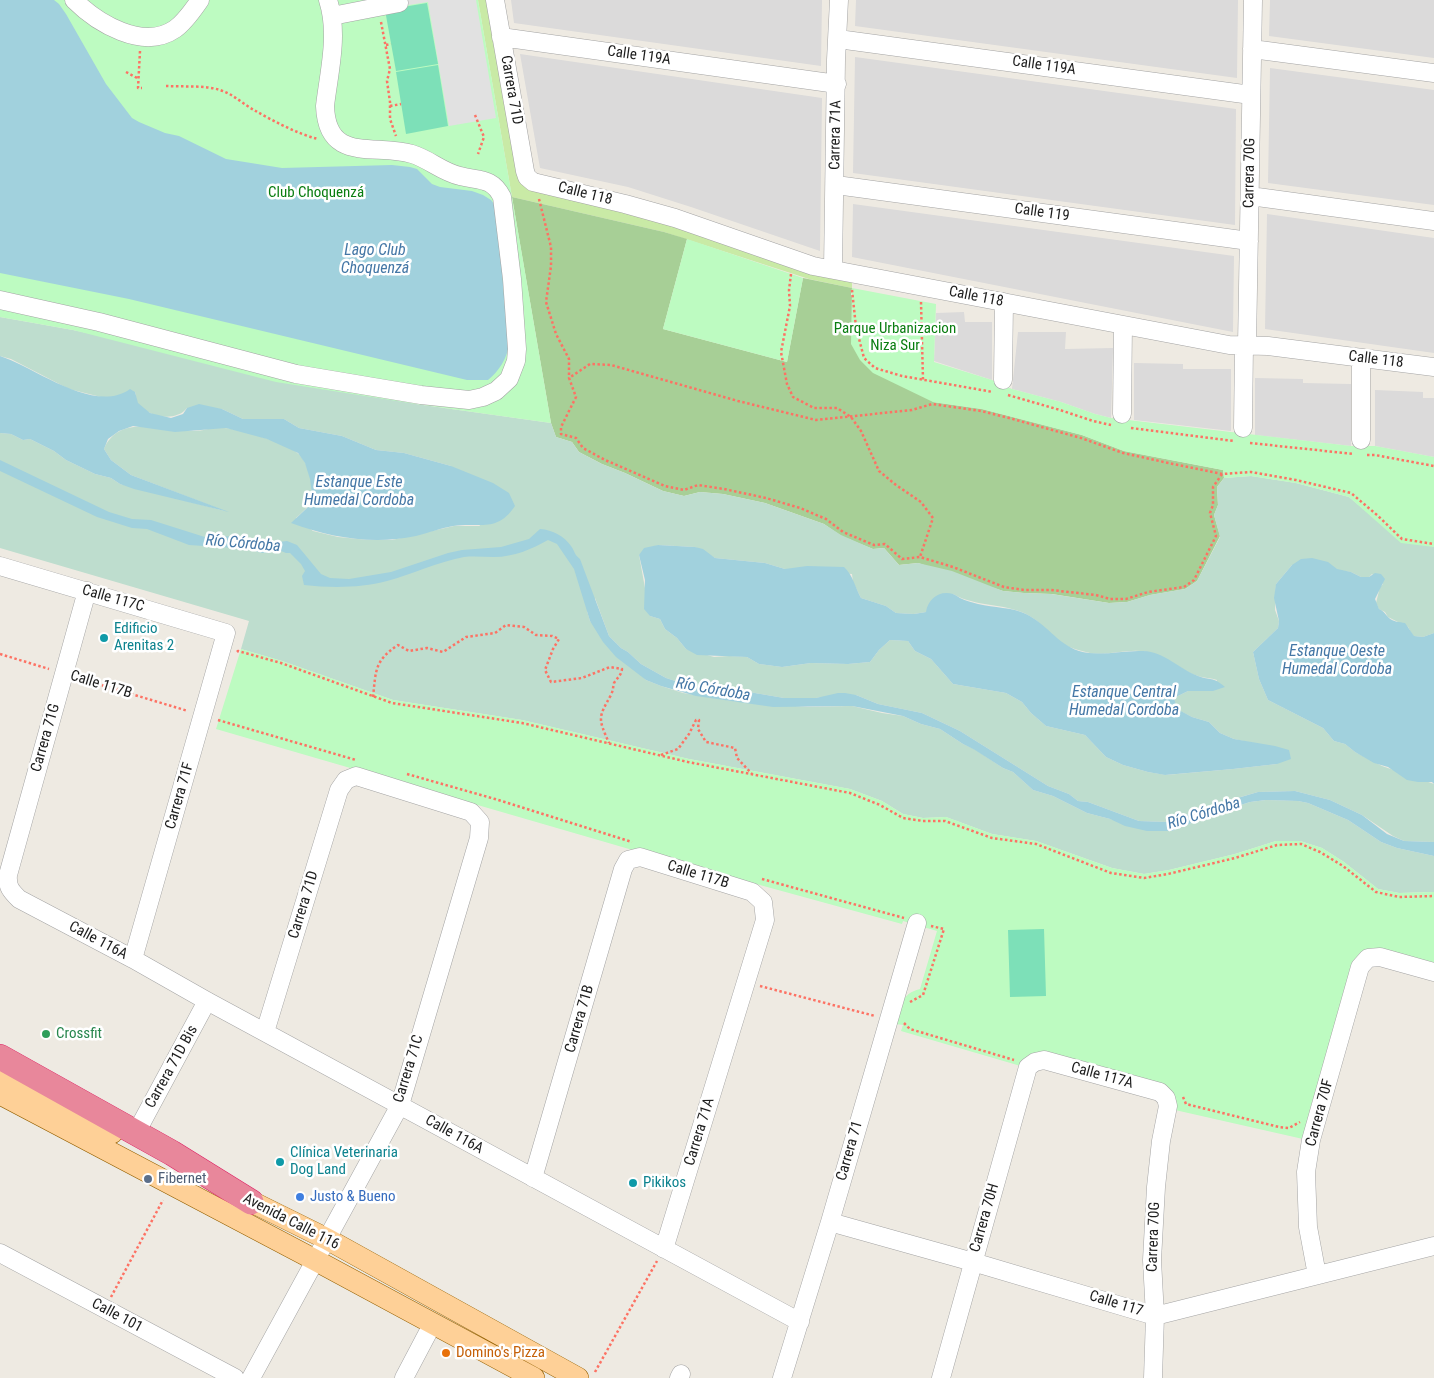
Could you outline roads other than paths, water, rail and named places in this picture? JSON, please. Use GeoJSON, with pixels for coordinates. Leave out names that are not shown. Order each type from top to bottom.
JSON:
{"type":"FeatureCollection","features":[{"type":"Feature","properties":{"kind":"highway"},"geometry":{"type":"LineString","coordinates":[[0,1057],[136,1133],[251,1202]]}},
{"type":"Feature","properties":{"kind":"main road","name":"Avenida Calle 116"},"geometry":{"type":"LineString","coordinates":[[0,1074],[110,1132],[326,1239],[578,1378]]}},
{"type":"Feature","properties":{"kind":"main road","name":"Avenida Calle 116"},"geometry":{"type":"LineString","coordinates":[[0,1094],[534,1378]]}},
{"type":"Feature","properties":{"kind":"street"},"geometry":{"type":"LineString","coordinates":[[74,0],[84,9],[111,26],[130,35],[140,37],[157,37],[174,30],[200,0]]}},
{"type":"Feature","properties":{"kind":"street","name":"Carrera 71D"},"geometry":{"type":"LineString","coordinates":[[495,0],[525,170],[533,186]]}},
{"type":"Feature","properties":{"kind":"street","name":"Carrera 71A"},"geometry":{"type":"LineString","coordinates":[[833,270],[839,0]]}},
{"type":"Feature","properties":{"kind":"street","name":"Carrera 70G"},"geometry":{"type":"LineString","coordinates":[[1243,428],[1249,241],[1253,0]]}},
{"type":"Feature","properties":{"kind":"street"},"geometry":{"type":"LineString","coordinates":[[0,300],[108,325],[323,380],[421,395],[469,400],[496,392],[509,379],[516,361],[517,349],[504,204],[499,191],[490,183],[446,172],[414,154],[402,151],[353,148],[340,142],[332,134],[325,118],[332,43],[330,8],[378,6],[399,2]]}},
{"type":"Feature","properties":{"kind":"street","name":"Calle 119A"},"geometry":{"type":"LineString","coordinates":[[501,37],[837,84]]}},
{"type":"Feature","properties":{"kind":"street","name":"Calle 119A"},"geometry":{"type":"LineString","coordinates":[[838,39],[1251,94]]}},
{"type":"Feature","properties":{"kind":"street"},"geometry":{"type":"LineString","coordinates":[[1252,49],[1434,73]]}},
{"type":"Feature","properties":{"kind":"street","name":"Calle 118"},"geometry":{"type":"LineString","coordinates":[[533,186],[533,182],[675,218],[814,266],[833,270],[1229,346],[1268,346],[1434,368]]}},
{"type":"Feature","properties":{"kind":"street","name":"Calle 119"},"geometry":{"type":"LineString","coordinates":[[836,185],[1249,241]]}},
{"type":"Feature","properties":{"kind":"street"},"geometry":{"type":"LineString","coordinates":[[1250,196],[1434,221]]}},
{"type":"Feature","properties":{"kind":"street"},"geometry":{"type":"LineString","coordinates":[[1003,380],[1004,302]]}},
{"type":"Feature","properties":{"kind":"street"},"geometry":{"type":"LineString","coordinates":[[1122,414],[1123,325]]}},
{"type":"Feature","properties":{"kind":"street"},"geometry":{"type":"LineString","coordinates":[[1361,358],[1361,440]]}},
{"type":"Feature","properties":{"kind":"street","name":"Calle 117C"},"geometry":{"type":"LineString","coordinates":[[0,566],[226,633]]}},
{"type":"Feature","properties":{"kind":"street","name":"Carrera 71G"},"geometry":{"type":"LineString","coordinates":[[8,885],[8,875],[87,592]]}},
{"type":"Feature","properties":{"kind":"street","name":"Carrera 71F"},"geometry":{"type":"LineString","coordinates":[[133,959],[210,718],[226,633]]}},
{"type":"Feature","properties":{"kind":"street","name":"Carrera 71D"},"geometry":{"type":"LineString","coordinates":[[266,1032],[339,790],[346,780],[356,776],[462,809],[471,812],[480,822]]}},
{"type":"Feature","properties":{"kind":"street","name":"Carrera 71C"},"geometry":{"type":"LineString","coordinates":[[251,1378],[400,1105],[480,838],[480,822]]}},
{"type":"Feature","properties":{"kind":"street","name":"Calle 117B"},"geometry":{"type":"LineString","coordinates":[[628,860],[640,857],[752,892],[763,902]]}},
{"type":"Feature","properties":{"kind":"street","name":"Carrera 71B"},"geometry":{"type":"LineString","coordinates":[[533,1178],[623,869],[628,860]]}},
{"type":"Feature","properties":{"kind":"street","name":"Calle 116A"},"geometry":{"type":"LineString","coordinates":[[8,885],[12,893],[19,899],[133,959],[800,1322]]}},
{"type":"Feature","properties":{"kind":"street","name":"Carrera 71A"},"geometry":{"type":"LineString","coordinates":[[664,1249],[765,920],[763,902]]}},
{"type":"Feature","properties":{"kind":"street","name":"Carrera 71"},"geometry":{"type":"LineString","coordinates":[[782,1378],[830,1222],[916,923]]}},
{"type":"Feature","properties":{"kind":"street","name":"Carrera 70F"},"geometry":{"type":"LineString","coordinates":[[1317,1275],[1308,1227],[1306,1172],[1311,1140],[1360,967],[1368,958],[1380,957],[1434,972]]}},
{"type":"Feature","properties":{"kind":"street","name":"Carrera 71D Bis"},"geometry":{"type":"LineString","coordinates":[[136,1133],[208,1001]]}},
{"type":"Feature","properties":{"kind":"street","name":"Calle 117A"},"geometry":{"type":"LineString","coordinates":[[1028,1062],[1044,1060],[1174,1095]]}},
{"type":"Feature","properties":{"kind":"street","name":"Carrera 70H"},"geometry":{"type":"LineString","coordinates":[[941,1378],[1028,1062]]}},
{"type":"Feature","properties":{"kind":"street","name":"Carrera 70G"},"geometry":{"type":"LineString","coordinates":[[1153,1378],[1154,1316],[1152,1260],[1156,1187],[1161,1141],[1168,1106],[1174,1095]]}},
{"type":"Feature","properties":{"kind":"street","name":"Calle 117"},"geometry":{"type":"LineString","coordinates":[[830,1222],[1154,1316],[1434,1246]]}},
{"type":"Feature","properties":{"kind":"street","name":"Calle 101"},"geometry":{"type":"LineString","coordinates":[[0,1253],[235,1378]]}},
{"type":"Feature","properties":{"kind":"street"},"geometry":{"type":"LineString","coordinates":[[404,1378],[433,1323]]}},
{"type":"Feature","properties":{"kind":"water","name":"Lago Club Choquenzá"},"geometry":{"type":"Polygon","coordinates":[[[0,0],[54,0],[66,14],[106,84],[132,118],[165,133],[179,136],[226,159],[282,168],[392,165],[410,167],[417,169],[432,184],[440,187],[472,191],[491,200],[498,209],[505,306],[509,334],[506,355],[499,369],[488,380],[467,380],[129,299],[0,273],[0,0]]]}},
{"type":"Feature","properties":{"kind":"water","name":"Estanque Este Humedal Cordoba"},"geometry":{"type":"Polygon","coordinates":[[[0,356],[82,393],[99,396],[116,395],[130,389],[135,392],[138,403],[150,413],[171,418],[183,414],[187,408],[199,404],[222,409],[243,419],[284,419],[299,428],[342,436],[376,450],[404,453],[451,466],[493,483],[509,493],[515,506],[502,520],[495,523],[453,526],[400,539],[368,540],[322,533],[291,523],[308,507],[312,495],[305,463],[298,453],[267,439],[226,428],[175,432],[133,426],[119,431],[108,439],[104,449],[111,460],[131,475],[229,512],[134,489],[120,484],[111,478],[95,474],[30,439],[23,440],[11,434],[0,433],[0,356]]]}},
{"type":"Feature","properties":{"kind":"water","name":"Río Córdoba"},"geometry":{"type":"Polygon","coordinates":[[[0,460],[109,512],[132,519],[151,520],[220,540],[225,536],[251,540],[262,544],[287,541],[297,545],[321,574],[330,578],[349,579],[391,572],[448,553],[501,547],[529,539],[540,529],[549,531],[565,539],[580,559],[609,636],[641,664],[666,678],[694,687],[707,687],[725,692],[749,692],[784,698],[816,698],[845,693],[856,695],[878,704],[922,713],[960,731],[1048,786],[1069,794],[1078,801],[1088,802],[1139,821],[1167,822],[1258,792],[1295,791],[1330,800],[1362,815],[1387,834],[1404,841],[1434,842],[1434,856],[1397,848],[1381,842],[1348,820],[1308,803],[1298,801],[1266,800],[1250,802],[1172,831],[1147,831],[1125,826],[1110,819],[1087,813],[1053,796],[1033,790],[1013,772],[1003,768],[940,729],[921,724],[903,716],[852,706],[773,707],[696,696],[661,686],[646,680],[616,657],[603,642],[590,621],[574,569],[557,544],[548,540],[516,554],[501,557],[464,557],[397,578],[367,585],[325,587],[304,585],[302,576],[305,571],[290,553],[281,551],[262,553],[249,549],[189,545],[147,529],[132,528],[97,517],[0,471],[0,460]]]}},
{"type":"Feature","properties":{"kind":"water","name":"Estanque Central Humedal Cordoba"},"geometry":{"type":"Polygon","coordinates":[[[658,545],[695,547],[703,549],[715,558],[765,563],[785,569],[807,566],[844,567],[852,577],[861,598],[886,606],[896,613],[914,614],[926,612],[929,603],[935,597],[948,593],[978,604],[1015,610],[1026,614],[1071,648],[1079,651],[1103,653],[1143,651],[1158,654],[1191,673],[1214,680],[1225,687],[1213,691],[1188,691],[1174,698],[1177,709],[1192,717],[1209,722],[1220,733],[1234,739],[1289,750],[1291,759],[1277,764],[1165,775],[1123,765],[1106,757],[1085,735],[1046,726],[1022,702],[1006,693],[953,684],[931,659],[915,651],[908,641],[890,640],[870,662],[848,664],[811,663],[782,667],[759,664],[747,657],[697,655],[686,649],[677,638],[665,629],[660,619],[650,616],[644,609],[645,580],[639,555],[644,548],[658,545]]]}},
{"type":"Feature","properties":{"kind":"water","name":"Estanque Oeste Humedal Cordoba"},"geometry":{"type":"Polygon","coordinates":[[[1312,558],[1328,562],[1337,569],[1351,572],[1361,577],[1369,577],[1375,573],[1381,574],[1385,579],[1375,599],[1379,609],[1392,620],[1405,623],[1414,636],[1423,637],[1434,633],[1434,784],[1432,782],[1407,780],[1388,767],[1374,763],[1355,752],[1345,744],[1334,741],[1323,728],[1268,700],[1259,679],[1253,652],[1278,628],[1279,621],[1274,598],[1276,584],[1292,565],[1301,559],[1312,558]]]}},
{"type":"Feature","properties":{"kind":"place","name":"Edificio Arenitas 2"},"geometry":{"type":"Point","coordinates":[104,638]}},
{"type":"Feature","properties":{"kind":"place","name":"Crossfit"},"geometry":{"type":"Point","coordinates":[46,1034]}},
{"type":"Feature","properties":{"kind":"place","name":"Clínica Veterinaria Dog Land"},"geometry":{"type":"Point","coordinates":[280,1162]}},
{"type":"Feature","properties":{"kind":"place","name":"Fibernet"},"geometry":{"type":"Point","coordinates":[148,1179]}},
{"type":"Feature","properties":{"kind":"place","name":"Pikikos"},"geometry":{"type":"Point","coordinates":[633,1183]}},
{"type":"Feature","properties":{"kind":"place","name":"Justo & Bueno"},"geometry":{"type":"Point","coordinates":[300,1197]}},
{"type":"Feature","properties":{"kind":"place","name":"Domino's Pizza"},"geometry":{"type":"Point","coordinates":[446,1353]}},
{"type":"Feature","properties":{"kind":"park label","name":"Club Choquenzá"},"geometry":{"type":"Point","coordinates":[316,193]}},
{"type":"Feature","properties":{"kind":"park label","name":"Parque Urbanizacion Niza Sur"},"geometry":{"type":"Point","coordinates":[895,338]}}]}
